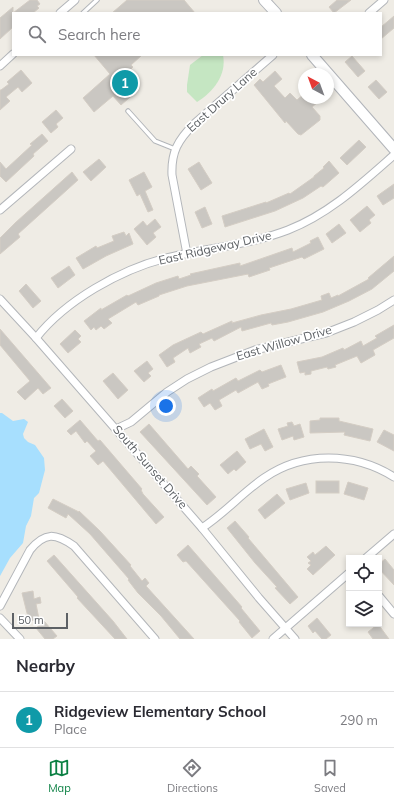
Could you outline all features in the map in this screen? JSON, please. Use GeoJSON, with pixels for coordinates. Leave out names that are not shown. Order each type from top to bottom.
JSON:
{"type":"FeatureCollection","features":[{"type":"Feature","properties":{"kind":"main road"},"geometry":{"type":"LineString","coordinates":[[264,0],[275,12]]}},
{"type":"Feature","properties":{"kind":"main road"},"geometry":{"type":"LineString","coordinates":[[317,57],[394,149]]}},
{"type":"Feature","properties":{"kind":"street"},"geometry":{"type":"LineString","coordinates":[[61,12],[75,0]]}},
{"type":"Feature","properties":{"kind":"street"},"geometry":{"type":"LineString","coordinates":[[370,12],[384,0]]}},
{"type":"Feature","properties":{"kind":"street"},"geometry":{"type":"LineString","coordinates":[[0,66],[12,55]]}},
{"type":"Feature","properties":{"kind":"street","name":"East Drury Lane"},"geometry":{"type":"LineString","coordinates":[[175,149],[186,132],[194,124],[272,56]]}},
{"type":"Feature","properties":{"kind":"street"},"geometry":{"type":"LineString","coordinates":[[0,210],[71,149]]}},
{"type":"Feature","properties":{"kind":"street"},"geometry":{"type":"LineString","coordinates":[[175,149],[171,162],[172,175],[187,254]]}},
{"type":"Feature","properties":{"kind":"street","name":"East Ridgeway Drive"},"geometry":{"type":"LineString","coordinates":[[36,338],[42,330],[74,303],[104,283],[140,266],[167,258],[262,238],[308,221],[329,209],[351,193],[394,155]]}},
{"type":"Feature","properties":{"kind":"street","name":"South Sunset Drive"},"geometry":{"type":"LineString","coordinates":[[0,300],[36,338],[116,429],[202,528],[295,639]]}},
{"type":"Feature","properties":{"kind":"street","name":"East Willow Drive"},"geometry":{"type":"LineString","coordinates":[[116,429],[131,422],[167,392],[187,379],[211,367],[255,350],[326,333],[354,322],[394,300]]}},
{"type":"Feature","properties":{"kind":"street"},"geometry":{"type":"LineString","coordinates":[[202,528],[214,520],[264,477],[276,470],[295,463],[316,458],[347,459],[368,464],[394,476]]}},
{"type":"Feature","properties":{"kind":"street"},"geometry":{"type":"LineString","coordinates":[[370,555],[394,534]]}},
{"type":"Feature","properties":{"kind":"street"},"geometry":{"type":"LineString","coordinates":[[0,606],[30,550],[36,543],[45,538],[54,536],[63,538],[74,546],[155,639]]}},
{"type":"Feature","properties":{"kind":"street"},"geometry":{"type":"LineString","coordinates":[[273,639],[346,576]]}},
{"type":"Feature","properties":{"kind":"street"},"geometry":{"type":"LineString","coordinates":[[382,600],[394,614]]}},
{"type":"Feature","properties":{"kind":"street"},"geometry":{"type":"LineString","coordinates":[[0,618],[20,639]]}},
{"type":"Feature","properties":{"kind":"lane"},"geometry":{"type":"LineString","coordinates":[[83,12],[97,0]]}},
{"type":"Feature","properties":{"kind":"lane"},"geometry":{"type":"LineString","coordinates":[[128,111],[155,141],[175,149]]}},
{"type":"Feature","properties":{"kind":"green space"},"geometry":{"type":"Polygon","coordinates":[[[202,56],[223,56],[223,69],[218,82],[203,98],[197,102],[187,92],[190,65],[202,56]]]}},
{"type":"Feature","properties":{"kind":"water"},"geometry":{"type":"Polygon","coordinates":[[[0,413],[13,421],[24,419],[28,422],[23,434],[24,438],[28,442],[35,445],[44,458],[45,470],[39,493],[34,498],[31,516],[26,526],[23,543],[10,558],[0,576],[0,413]]]}},
{"type":"Feature","properties":{"kind":"building"},"geometry":{"type":"Polygon","coordinates":[[[30,0],[37,0],[40,4],[37,6],[39,8],[34,12],[14,12],[30,0]]]}},
{"type":"Feature","properties":{"kind":"building"},"geometry":{"type":"Polygon","coordinates":[[[127,0],[184,0],[194,12],[113,12],[127,0]]]}},
{"type":"Feature","properties":{"kind":"building"},"geometry":{"type":"Polygon","coordinates":[[[337,0],[351,0],[335,12],[333,12],[329,7],[337,0]]]}},
{"type":"Feature","properties":{"kind":"building"},"geometry":{"type":"Polygon","coordinates":[[[13,7],[12,28],[0,39],[0,18],[13,7]]]}},
{"type":"Feature","properties":{"kind":"building"},"geometry":{"type":"Polygon","coordinates":[[[394,16],[394,28],[382,38],[382,26],[394,16]]]}},
{"type":"Feature","properties":{"kind":"building"},"geometry":{"type":"Polygon","coordinates":[[[95,56],[141,56],[131,65],[133,67],[127,73],[135,82],[132,84],[137,91],[121,105],[113,96],[94,112],[83,98],[110,74],[95,56]]]}},
{"type":"Feature","properties":{"kind":"building"},"geometry":{"type":"Polygon","coordinates":[[[352,56],[365,71],[358,77],[345,62],[352,56]]]}},
{"type":"Feature","properties":{"kind":"building"},"geometry":{"type":"Polygon","coordinates":[[[21,70],[32,83],[22,92],[18,87],[6,97],[10,101],[0,110],[0,90],[9,84],[7,82],[21,70]]]}},
{"type":"Feature","properties":{"kind":"building"},"geometry":{"type":"Polygon","coordinates":[[[275,71],[282,79],[274,86],[285,98],[290,93],[297,100],[298,99],[298,104],[316,104],[312,107],[320,116],[320,120],[301,135],[298,134],[286,121],[285,123],[254,85],[260,79],[263,82],[275,71]]]}},
{"type":"Feature","properties":{"kind":"building"},"geometry":{"type":"Polygon","coordinates":[[[376,80],[387,92],[379,99],[368,87],[376,80]]]}},
{"type":"Feature","properties":{"kind":"building"},"geometry":{"type":"Polygon","coordinates":[[[56,110],[63,118],[56,124],[58,127],[51,133],[42,122],[56,110]]]}},
{"type":"Feature","properties":{"kind":"building"},"geometry":{"type":"Polygon","coordinates":[[[42,134],[48,141],[6,182],[0,176],[0,162],[6,169],[42,134]]]}},
{"type":"Feature","properties":{"kind":"building"},"geometry":{"type":"Polygon","coordinates":[[[359,140],[366,147],[347,165],[340,158],[359,140]]]}},
{"type":"Feature","properties":{"kind":"building"},"geometry":{"type":"Polygon","coordinates":[[[99,159],[106,167],[91,181],[83,172],[99,159]]]}},
{"type":"Feature","properties":{"kind":"building"},"geometry":{"type":"Polygon","coordinates":[[[329,161],[339,173],[323,187],[321,186],[303,198],[275,211],[225,227],[222,216],[266,203],[289,193],[290,194],[314,177],[329,161]]]}},
{"type":"Feature","properties":{"kind":"building"},"geometry":{"type":"Polygon","coordinates":[[[199,162],[212,183],[201,190],[188,169],[199,162]]]}},
{"type":"Feature","properties":{"kind":"building"},"geometry":{"type":"Polygon","coordinates":[[[72,172],[78,180],[18,234],[20,237],[0,254],[0,238],[72,172]]]}},
{"type":"Feature","properties":{"kind":"building"},"geometry":{"type":"Polygon","coordinates":[[[144,172],[152,187],[145,191],[153,210],[148,212],[140,194],[137,196],[129,180],[144,172]]]}},
{"type":"Feature","properties":{"kind":"building"},"geometry":{"type":"Polygon","coordinates":[[[394,184],[394,198],[383,205],[377,196],[394,184]]]}},
{"type":"Feature","properties":{"kind":"building"},"geometry":{"type":"Polygon","coordinates":[[[367,206],[375,215],[369,220],[371,223],[360,232],[350,220],[367,206]]]}},
{"type":"Feature","properties":{"kind":"building"},"geometry":{"type":"Polygon","coordinates":[[[205,207],[212,224],[202,228],[195,212],[205,207]]]}},
{"type":"Feature","properties":{"kind":"building"},"geometry":{"type":"Polygon","coordinates":[[[155,219],[161,227],[153,233],[156,237],[147,245],[134,229],[143,221],[147,226],[155,219]]]}},
{"type":"Feature","properties":{"kind":"building"},"geometry":{"type":"Polygon","coordinates":[[[339,224],[346,233],[332,243],[326,234],[339,224]]]}},
{"type":"Feature","properties":{"kind":"building"},"geometry":{"type":"Polygon","coordinates":[[[124,232],[126,236],[129,233],[133,244],[106,256],[83,269],[76,258],[96,246],[97,248],[114,241],[112,236],[124,232]]]}},
{"type":"Feature","properties":{"kind":"building"},"geometry":{"type":"Polygon","coordinates":[[[318,237],[324,249],[304,259],[302,257],[269,268],[270,270],[249,277],[248,274],[187,286],[159,295],[138,305],[136,302],[108,319],[112,323],[104,329],[101,326],[96,330],[94,327],[91,330],[84,321],[101,308],[101,310],[127,295],[128,296],[156,283],[178,276],[179,279],[191,275],[190,274],[240,263],[240,266],[292,248],[293,252],[311,243],[310,241],[318,237]]]}},
{"type":"Feature","properties":{"kind":"building"},"geometry":{"type":"Polygon","coordinates":[[[394,256],[394,271],[372,289],[323,312],[288,322],[272,325],[271,323],[242,331],[241,327],[214,341],[212,338],[199,344],[201,347],[190,353],[188,348],[173,358],[175,362],[167,367],[159,355],[173,345],[201,332],[203,334],[232,321],[232,323],[291,309],[322,300],[321,296],[329,293],[331,298],[338,296],[369,279],[368,278],[394,256]]]}},
{"type":"Feature","properties":{"kind":"building"},"geometry":{"type":"Polygon","coordinates":[[[69,266],[75,275],[58,288],[51,278],[69,266]]]}},
{"type":"Feature","properties":{"kind":"building"},"geometry":{"type":"Polygon","coordinates":[[[26,284],[41,301],[33,308],[19,291],[26,284]]]}},
{"type":"Feature","properties":{"kind":"building"},"geometry":{"type":"Polygon","coordinates":[[[394,325],[394,338],[373,350],[375,355],[361,363],[357,356],[335,365],[336,367],[328,369],[327,367],[311,371],[311,374],[305,375],[305,372],[300,373],[297,362],[322,357],[343,348],[344,350],[361,341],[363,346],[377,338],[375,336],[394,325]]]}},
{"type":"Feature","properties":{"kind":"building"},"geometry":{"type":"Polygon","coordinates":[[[0,329],[51,388],[43,394],[38,388],[25,400],[17,392],[30,381],[0,345],[0,329]]]}},
{"type":"Feature","properties":{"kind":"building"},"geometry":{"type":"Polygon","coordinates":[[[75,330],[81,336],[78,339],[81,342],[68,353],[60,344],[75,330]]]}},
{"type":"Feature","properties":{"kind":"building"},"geometry":{"type":"Polygon","coordinates":[[[147,361],[153,369],[148,373],[151,376],[144,382],[134,371],[147,361]]]}},
{"type":"Feature","properties":{"kind":"building"},"geometry":{"type":"Polygon","coordinates":[[[281,365],[286,377],[268,384],[269,386],[262,389],[258,382],[238,393],[236,390],[219,400],[222,406],[215,410],[210,403],[204,407],[198,398],[212,389],[213,391],[236,378],[238,381],[260,370],[262,372],[281,365]]]}},
{"type":"Feature","properties":{"kind":"building"},"geometry":{"type":"Polygon","coordinates":[[[113,373],[128,390],[118,399],[103,381],[113,373]]]}},
{"type":"Feature","properties":{"kind":"building"},"geometry":{"type":"Polygon","coordinates":[[[62,399],[73,411],[65,418],[54,406],[62,399]]]}},
{"type":"Feature","properties":{"kind":"building"},"geometry":{"type":"Polygon","coordinates":[[[320,418],[339,418],[339,421],[373,429],[370,441],[344,435],[345,432],[310,433],[310,421],[320,420],[320,418]]]}},
{"type":"Feature","properties":{"kind":"building"},"geometry":{"type":"Polygon","coordinates":[[[80,420],[98,441],[100,440],[142,489],[143,494],[164,517],[156,524],[103,461],[98,465],[90,456],[96,451],[87,441],[85,443],[76,431],[71,435],[67,431],[80,420]]]}},
{"type":"Feature","properties":{"kind":"building"},"geometry":{"type":"Polygon","coordinates":[[[292,422],[294,426],[300,424],[304,437],[294,440],[293,436],[282,440],[278,429],[288,426],[287,423],[292,422]]]}},
{"type":"Feature","properties":{"kind":"building"},"geometry":{"type":"Polygon","coordinates":[[[149,424],[188,469],[191,466],[199,474],[197,476],[216,497],[207,505],[140,432],[149,424]]]}},
{"type":"Feature","properties":{"kind":"building"},"geometry":{"type":"Polygon","coordinates":[[[264,429],[273,447],[265,451],[261,444],[250,449],[245,439],[264,429]]]}},
{"type":"Feature","properties":{"kind":"building"},"geometry":{"type":"Polygon","coordinates":[[[384,430],[394,435],[394,451],[377,442],[384,430]]]}},
{"type":"Feature","properties":{"kind":"building"},"geometry":{"type":"Polygon","coordinates":[[[237,451],[246,462],[236,471],[234,469],[228,474],[220,465],[237,451]]]}},
{"type":"Feature","properties":{"kind":"building"},"geometry":{"type":"Polygon","coordinates":[[[316,481],[339,481],[339,493],[316,493],[316,481]]]}},
{"type":"Feature","properties":{"kind":"building"},"geometry":{"type":"Polygon","coordinates":[[[348,482],[368,488],[364,500],[344,494],[348,482]]]}},
{"type":"Feature","properties":{"kind":"building"},"geometry":{"type":"Polygon","coordinates":[[[306,483],[309,493],[290,500],[286,489],[306,483]]]}},
{"type":"Feature","properties":{"kind":"building"},"geometry":{"type":"Polygon","coordinates":[[[277,494],[285,503],[265,519],[258,510],[277,494]]]}},
{"type":"Feature","properties":{"kind":"building"},"geometry":{"type":"Polygon","coordinates":[[[53,499],[79,511],[100,531],[131,565],[130,566],[142,581],[145,578],[149,583],[146,586],[194,639],[180,639],[161,616],[138,593],[128,580],[129,579],[90,534],[68,514],[66,518],[48,508],[53,499]]]}},
{"type":"Feature","properties":{"kind":"building"},"geometry":{"type":"Polygon","coordinates":[[[235,521],[298,597],[290,604],[275,588],[277,587],[255,563],[227,528],[235,521]]]}},
{"type":"Feature","properties":{"kind":"building"},"geometry":{"type":"Polygon","coordinates":[[[188,545],[242,607],[241,608],[260,631],[252,638],[239,622],[240,621],[186,561],[183,562],[177,555],[188,545]]]}},
{"type":"Feature","properties":{"kind":"building"},"geometry":{"type":"Polygon","coordinates":[[[326,546],[335,555],[313,575],[307,569],[311,565],[308,563],[311,561],[307,557],[313,552],[315,555],[326,546]]]}},
{"type":"Feature","properties":{"kind":"building"},"geometry":{"type":"Polygon","coordinates":[[[54,555],[113,621],[127,639],[115,639],[77,598],[78,597],[47,561],[54,555]]]}},
{"type":"Feature","properties":{"kind":"building"},"geometry":{"type":"Polygon","coordinates":[[[385,559],[394,570],[394,585],[382,572],[382,562],[385,559]]]}},
{"type":"Feature","properties":{"kind":"building"},"geometry":{"type":"Polygon","coordinates":[[[33,591],[34,599],[40,597],[41,603],[36,604],[39,619],[29,621],[22,593],[33,591]]]}},
{"type":"Feature","properties":{"kind":"building"},"geometry":{"type":"Polygon","coordinates":[[[317,618],[331,635],[326,639],[322,639],[315,631],[313,633],[308,626],[317,618]]]}},
{"type":"Feature","properties":{"kind":"building"},"geometry":{"type":"Polygon","coordinates":[[[44,621],[57,636],[53,639],[45,639],[36,628],[44,621]]]}},
{"type":"Feature","properties":{"kind":"building"},"geometry":{"type":"Polygon","coordinates":[[[374,627],[380,627],[389,639],[373,639],[368,632],[374,627]]]}},
{"type":"Feature","properties":{"kind":"place","name":"Ridgeview Elementary School"},"geometry":{"type":"Point","coordinates":[125,83]}}]}
